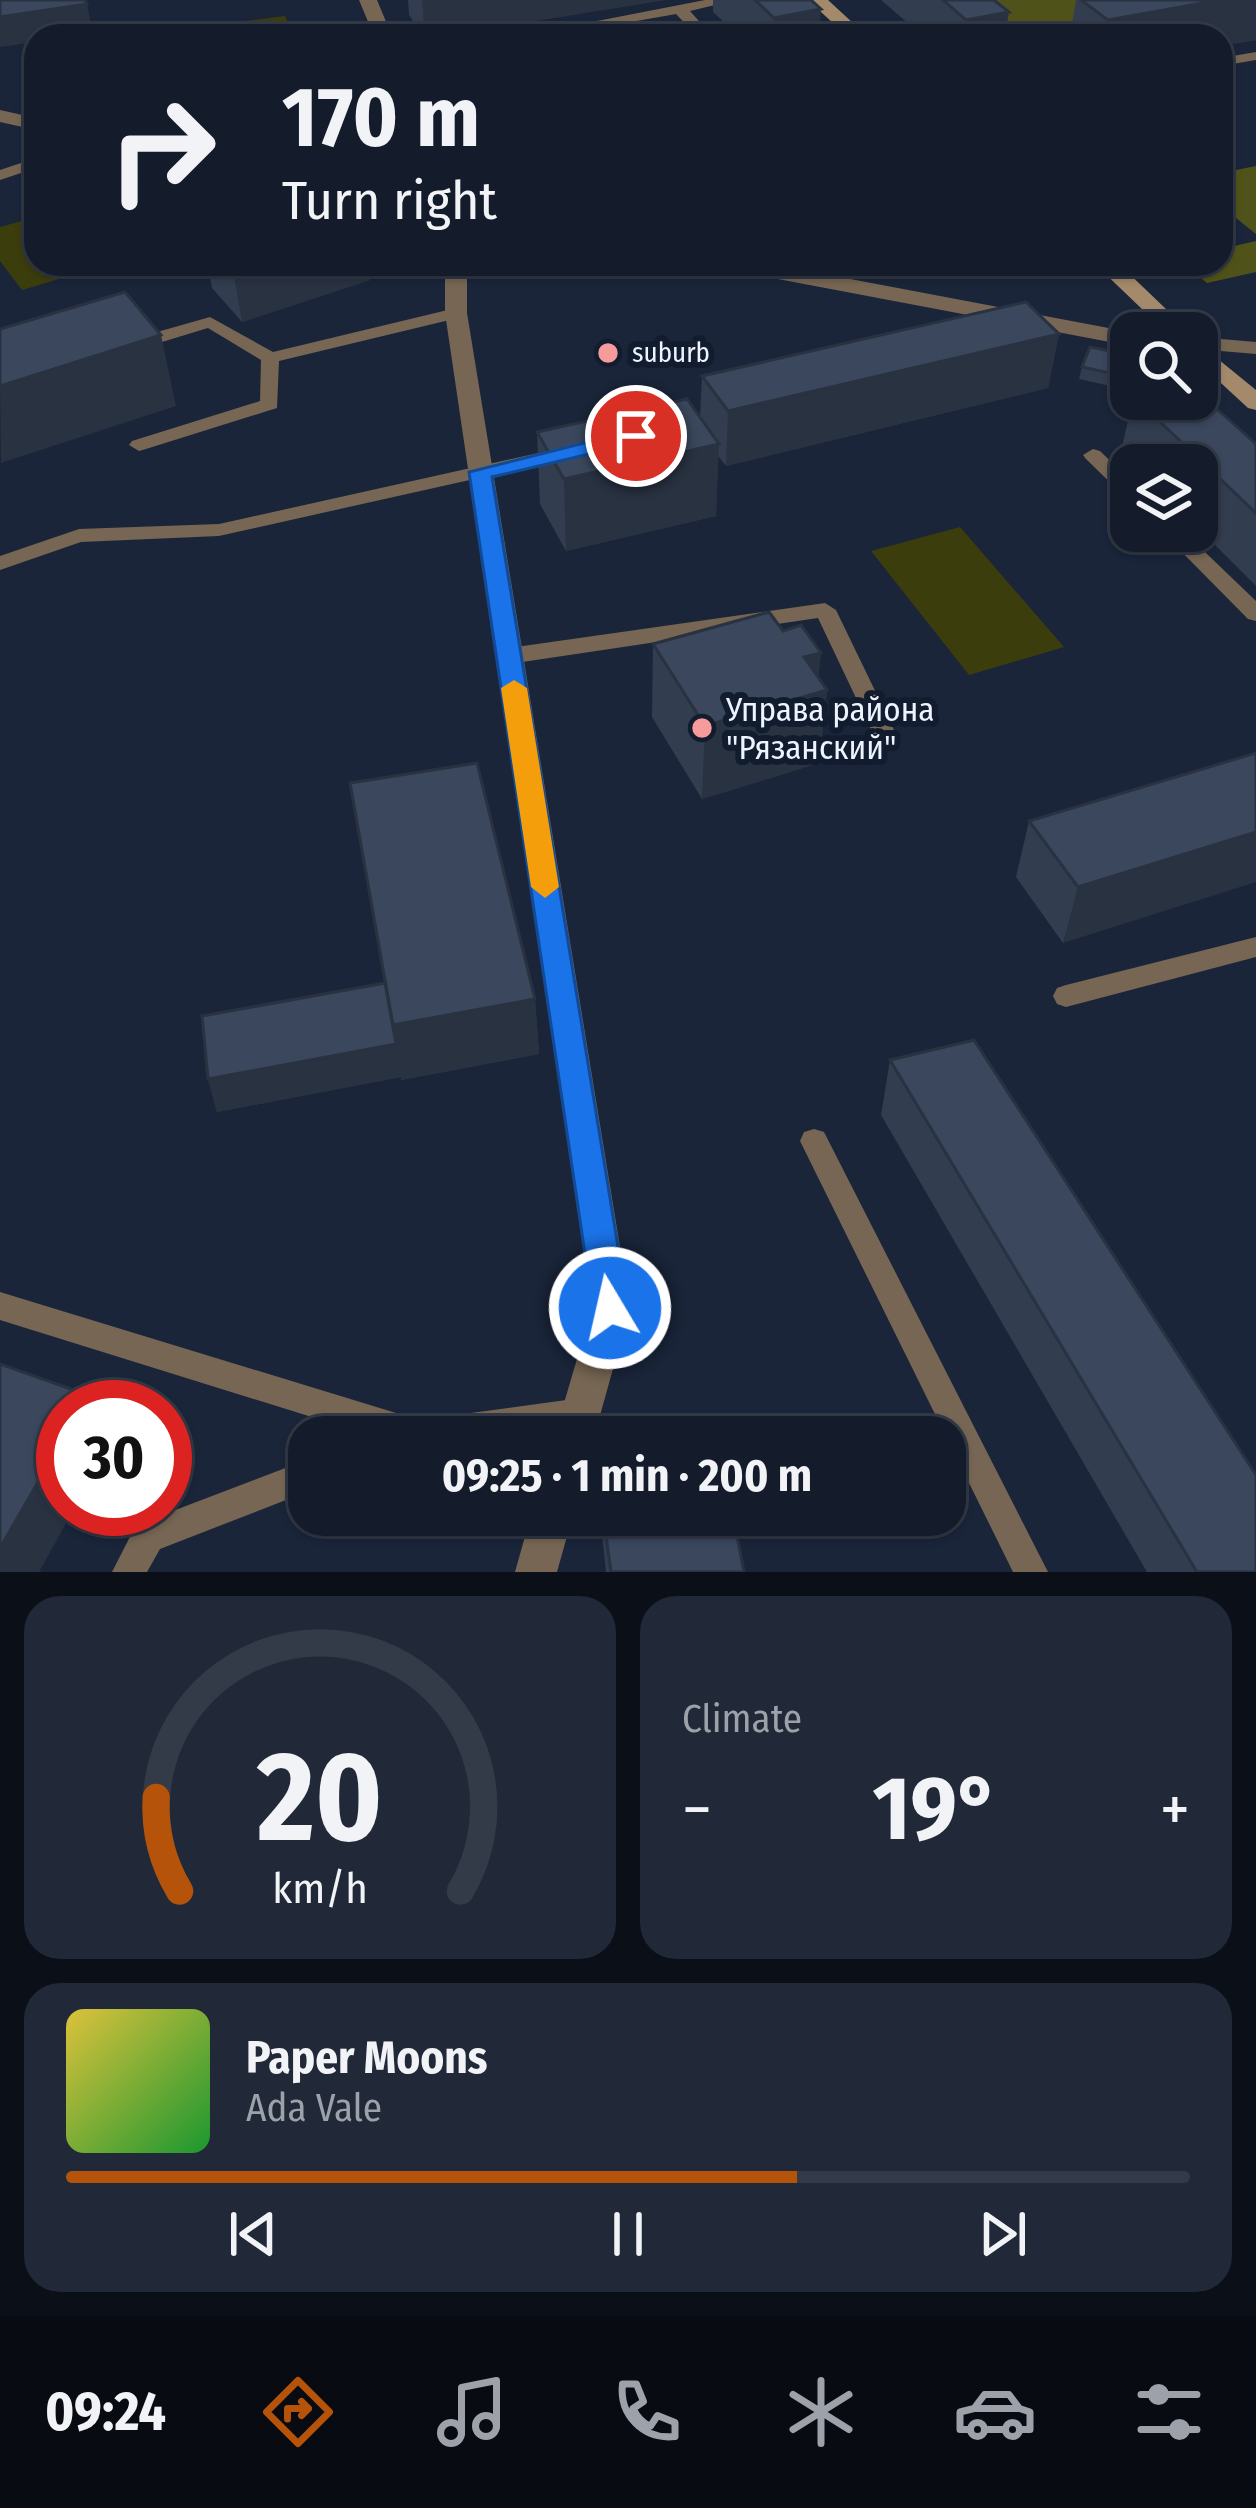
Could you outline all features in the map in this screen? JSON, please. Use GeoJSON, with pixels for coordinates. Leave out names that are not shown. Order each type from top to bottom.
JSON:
{"type":"FeatureCollection","features":[{"type":"Feature","properties":{"kind":"street"},"geometry":{"type":"LineString","coordinates":[[817,0],[844,24]]}},
{"type":"Feature","properties":{"kind":"street"},"geometry":{"type":"LineString","coordinates":[[456,276],[456,313],[610,1308],[580,1416]]}},
{"type":"Feature","properties":{"kind":"street"},"geometry":{"type":"LineString","coordinates":[[799,276],[1110,335]]}},
{"type":"Feature","properties":{"kind":"street"},"geometry":{"type":"LineString","coordinates":[[1119,276],[1157,312]]}},
{"type":"Feature","properties":{"kind":"street"},"geometry":{"type":"LineString","coordinates":[[1218,366],[1256,403]]}},
{"type":"Feature","properties":{"kind":"street"},"geometry":{"type":"LineString","coordinates":[[536,1572],[546,1536]]}},
{"type":"Feature","properties":{"kind":"lane"},"geometry":{"type":"LineString","coordinates":[[595,24],[729,0]]}},
{"type":"Feature","properties":{"kind":"lane"},"geometry":{"type":"LineString","coordinates":[[680,9],[694,24]]}},
{"type":"Feature","properties":{"kind":"lane"},"geometry":{"type":"LineString","coordinates":[[105,353],[210,322],[270,358],[456,313]]}},
{"type":"Feature","properties":{"kind":"lane"},"geometry":{"type":"LineString","coordinates":[[1218,346],[1256,347]]}},
{"type":"Feature","properties":{"kind":"lane"},"geometry":{"type":"LineString","coordinates":[[139,445],[270,404],[270,358]]}},
{"type":"Feature","properties":{"kind":"lane"},"geometry":{"type":"LineString","coordinates":[[0,563],[79,536],[219,530],[592,447]]}},
{"type":"Feature","properties":{"kind":"lane"},"geometry":{"type":"LineString","coordinates":[[1093,455],[1110,472]]}},
{"type":"Feature","properties":{"kind":"lane"},"geometry":{"type":"LineString","coordinates":[[1193,552],[1256,614]]}},
{"type":"Feature","properties":{"kind":"lane"},"geometry":{"type":"LineString","coordinates":[[509,656],[825,610],[883,732]]}},
{"type":"Feature","properties":{"kind":"lane"},"geometry":{"type":"LineString","coordinates":[[1066,996],[1256,947]]}},
{"type":"Feature","properties":{"kind":"lane"},"geometry":{"type":"LineString","coordinates":[[814,1141],[1031,1572]]}},
{"type":"Feature","properties":{"kind":"lane"},"geometry":{"type":"LineString","coordinates":[[0,1306],[349,1416]]}},
{"type":"Feature","properties":{"kind":"lane"},"geometry":{"type":"LineString","coordinates":[[129,1572],[148,1537],[288,1483]]}},
{"type":"Feature","properties":{"kind":"shaded area"},"geometry":{"type":"Polygon","coordinates":[[[945,0],[1256,0],[1133,24],[974,24],[945,0]]]}},
{"type":"Feature","properties":{"kind":"shaded area"},"geometry":{"type":"Polygon","coordinates":[[[285,16],[289,24],[222,24],[285,16]]]}},
{"type":"Feature","properties":{"kind":"shaded area"},"geometry":{"type":"Polygon","coordinates":[[[1256,166],[1256,234],[1233,216],[1233,171],[1256,166]]]}},
{"type":"Feature","properties":{"kind":"shaded area"},"geometry":{"type":"Polygon","coordinates":[[[24,220],[24,276],[69,276],[22,290],[0,261],[0,227],[24,220]]]}},
{"type":"Feature","properties":{"kind":"shaded area"},"geometry":{"type":"Polygon","coordinates":[[[1256,241],[1256,272],[1207,283],[1199,276],[1233,276],[1233,246],[1256,241]]]}},
{"type":"Feature","properties":{"kind":"shaded area"},"geometry":{"type":"Polygon","coordinates":[[[960,527],[1064,647],[969,675],[871,551],[960,527]]]}},
{"type":"Feature","properties":{"kind":"building"},"geometry":{"type":"Polygon","coordinates":[[[0,0],[85,0],[87,4],[0,17],[0,0]]]}},
{"type":"Feature","properties":{"kind":"building"},"geometry":{"type":"Polygon","coordinates":[[[755,0],[811,0],[821,9],[774,18],[755,0]]]}},
{"type":"Feature","properties":{"kind":"building"},"geometry":{"type":"Polygon","coordinates":[[[943,0],[994,0],[1009,12],[966,20],[943,0]]]}},
{"type":"Feature","properties":{"kind":"building"},"geometry":{"type":"Polygon","coordinates":[[[1081,0],[1220,0],[1108,20],[1081,0]]]}},
{"type":"Feature","properties":{"kind":"building"},"geometry":{"type":"Polygon","coordinates":[[[125,292],[161,335],[0,386],[0,329],[125,292]]]}},
{"type":"Feature","properties":{"kind":"building"},"geometry":{"type":"Polygon","coordinates":[[[1026,302],[1059,334],[728,411],[702,376],[1026,302]]]}},
{"type":"Feature","properties":{"kind":"building"},"geometry":{"type":"Polygon","coordinates":[[[1090,347],[1110,351],[1110,373],[1082,367],[1090,347]]]}},
{"type":"Feature","properties":{"kind":"building"},"geometry":{"type":"Polygon","coordinates":[[[687,399],[719,444],[564,479],[537,432],[687,399]]]}},
{"type":"Feature","properties":{"kind":"building"},"geometry":{"type":"Polygon","coordinates":[[[1218,410],[1256,444],[1256,513],[1218,477],[1218,444],[1183,444],[1158,420],[1218,420],[1218,410]]]}},
{"type":"Feature","properties":{"kind":"building"},"geometry":{"type":"Polygon","coordinates":[[[769,612],[783,631],[801,625],[821,653],[804,657],[827,690],[705,726],[653,644],[769,612]]]}},
{"type":"Feature","properties":{"kind":"building"},"geometry":{"type":"Polygon","coordinates":[[[1256,753],[1256,832],[1078,887],[1029,821],[1256,753]]]}},
{"type":"Feature","properties":{"kind":"building"},"geometry":{"type":"Polygon","coordinates":[[[477,763],[535,999],[393,1025],[350,783],[477,763]]]}},
{"type":"Feature","properties":{"kind":"building"},"geometry":{"type":"Polygon","coordinates":[[[385,983],[396,1044],[208,1079],[202,1016],[385,983]]]}},
{"type":"Feature","properties":{"kind":"building"},"geometry":{"type":"Polygon","coordinates":[[[974,1040],[1256,1475],[1256,1572],[1197,1572],[890,1060],[974,1040]]]}},
{"type":"Feature","properties":{"kind":"building"},"geometry":{"type":"Polygon","coordinates":[[[0,1364],[45,1380],[36,1380],[36,1486],[0,1548],[0,1364]]]}},
{"type":"Feature","properties":{"kind":"building"},"geometry":{"type":"Polygon","coordinates":[[[606,1536],[737,1536],[744,1572],[611,1572],[606,1536]]]}},
{"type":"Feature","properties":{"kind":"slow traffic"},"geometry":{"type":"LineString","coordinates":[[514,688],[545,887]]}},
{"type":"Feature","properties":{"kind":"place","name":"suburb"},"geometry":{"type":"Point","coordinates":[608,353]}},
{"type":"Feature","properties":{"kind":"place","name":"Управа района \"Рязанский\""},"geometry":{"type":"Point","coordinates":[702,728]}},
{"type":"Feature","properties":{"kind":"route"},"geometry":{"type":"LineString","coordinates":[[610,1308],[480,472],[636,436]]}}]}
